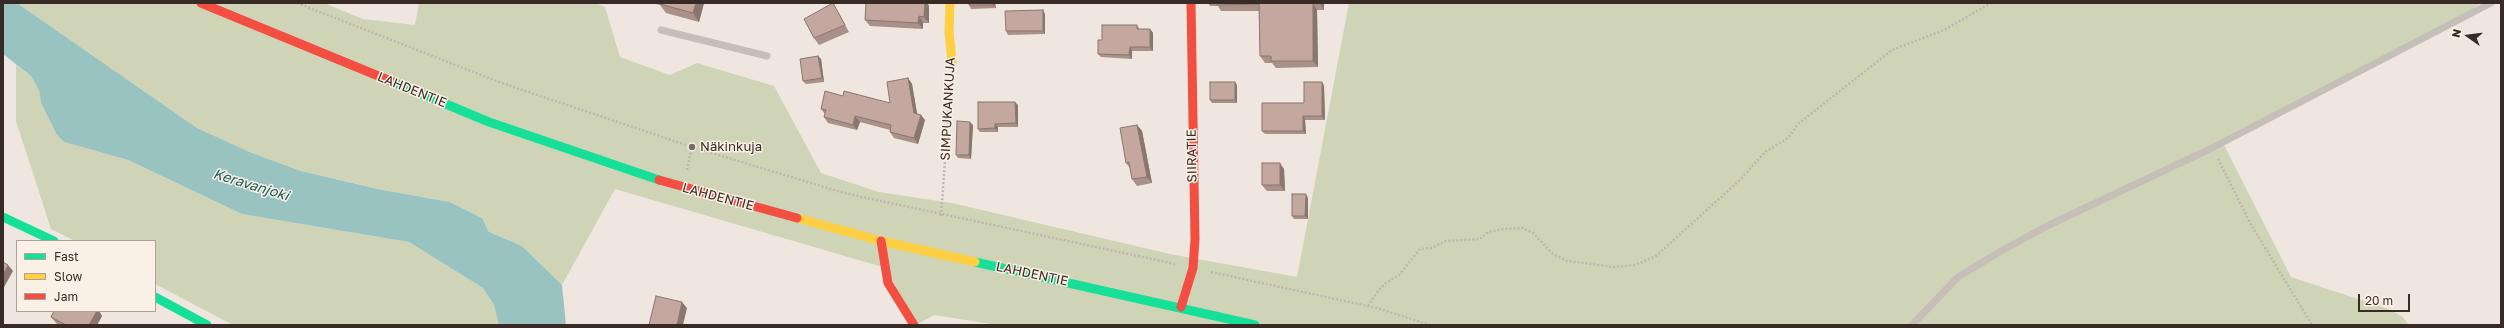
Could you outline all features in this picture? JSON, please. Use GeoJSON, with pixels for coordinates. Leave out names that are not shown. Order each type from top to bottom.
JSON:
{"type":"FeatureCollection","features":[{"type":"Feature","properties":{"kind":"main road","name":"LAHDENTIE"},"geometry":{"type":"LineString","coordinates":[[201,3],[489,122],[595,160],[691,190],[881,241],[1181,307],[1255,325]]}},
{"type":"Feature","properties":{"kind":"main road","name":"SIMPUKANKUJA"},"geometry":{"type":"LineString","coordinates":[[950,3],[949,32],[952,61]]}},
{"type":"Feature","properties":{"kind":"main road","name":"SIIRATIE"},"geometry":{"type":"LineString","coordinates":[[1181,307],[1193,268],[1195,239],[1192,3]]}},
{"type":"Feature","properties":{"kind":"main road"},"geometry":{"type":"LineString","coordinates":[[3,217],[52,240]]}},
{"type":"Feature","properties":{"kind":"main road"},"geometry":{"type":"LineString","coordinates":[[881,241],[888,283],[914,325]]}},
{"type":"Feature","properties":{"kind":"main road"},"geometry":{"type":"LineString","coordinates":[[156,297],[207,325]]}},
{"type":"Feature","properties":{"kind":"lane"},"geometry":{"type":"LineString","coordinates":[[1912,325],[1958,277],[2001,251],[2049,225],[2212,148],[2491,3]]}},
{"type":"Feature","properties":{"kind":"lane"},"geometry":{"type":"LineString","coordinates":[[661,30],[767,56]]}},
{"type":"Feature","properties":{"kind":"path"},"geometry":{"type":"LineString","coordinates":[[296,3],[499,82],[692,147],[844,194],[941,216],[1178,265]]}},
{"type":"Feature","properties":{"kind":"path"},"geometry":{"type":"LineString","coordinates":[[1368,306],[1378,291],[1386,283],[1399,275],[1420,249],[1431,248],[1446,241],[1480,239],[1488,232],[1503,229],[1523,228],[1532,233],[1553,254],[1567,261],[1614,267],[1635,266],[1656,256],[1741,180],[1765,152],[1788,138],[1798,124],[1892,50],[1944,30],[1990,3]]}},
{"type":"Feature","properties":{"kind":"path","name":"SIMPUKANKUJA"},"geometry":{"type":"LineString","coordinates":[[941,216],[952,61]]}},
{"type":"Feature","properties":{"kind":"path"},"geometry":{"type":"LineString","coordinates":[[2212,148],[2250,224],[2312,325]]}},
{"type":"Feature","properties":{"kind":"path"},"geometry":{"type":"LineString","coordinates":[[1209,272],[1368,306],[1430,325]]}},
{"type":"Feature","properties":{"kind":"green space"},"geometry":{"type":"Polygon","coordinates":[[[17,3],[324,3],[363,19],[415,25],[419,3],[595,3],[605,7],[620,57],[670,75],[697,63],[774,86],[821,173],[879,192],[952,203],[1170,254],[1297,277],[1349,3],[2481,3],[2448,26],[2223,143],[2291,277],[2388,309],[2402,316],[2409,325],[997,325],[934,315],[916,325],[886,268],[615,189],[562,285],[522,246],[489,232],[482,218],[450,202],[379,189],[301,171],[252,153],[197,128],[17,3]]]}},
{"type":"Feature","properties":{"kind":"green space"},"geometry":{"type":"Polygon","coordinates":[[[16,65],[31,76],[39,90],[41,103],[57,135],[64,142],[128,160],[242,214],[409,242],[483,288],[494,305],[499,325],[233,325],[156,285],[156,240],[73,240],[51,229],[16,121],[16,65]]]}},
{"type":"Feature","properties":{"kind":"water","name":"Keravanjoki"},"geometry":{"type":"Polygon","coordinates":[[[3,3],[17,3],[197,128],[252,153],[301,171],[378,189],[450,202],[482,218],[489,232],[522,246],[562,285],[566,325],[499,325],[494,305],[483,288],[409,242],[242,214],[128,160],[64,142],[57,135],[41,103],[39,90],[31,76],[3,54],[3,3]]]}},
{"type":"Feature","properties":{"kind":"building"},"geometry":{"type":"Polygon","coordinates":[[[660,3],[696,3],[693,13],[660,3]]]}},
{"type":"Feature","properties":{"kind":"building"},"geometry":{"type":"Polygon","coordinates":[[[833,3],[845,25],[814,38],[804,19],[833,3]]]}},
{"type":"Feature","properties":{"kind":"building"},"geometry":{"type":"Polygon","coordinates":[[[866,3],[925,3],[924,17],[919,16],[918,23],[865,20],[866,3]]]}},
{"type":"Feature","properties":{"kind":"building"},"geometry":{"type":"Polygon","coordinates":[[[969,3],[993,3],[993,5],[969,5],[969,3]]]}},
{"type":"Feature","properties":{"kind":"building"},"geometry":{"type":"Polygon","coordinates":[[[1217,3],[1320,3],[1313,4],[1313,61],[1271,61],[1271,56],[1260,56],[1259,4],[1217,5],[1217,3]]]}},
{"type":"Feature","properties":{"kind":"building"},"geometry":{"type":"Polygon","coordinates":[[[1043,10],[1043,31],[1006,31],[1005,11],[1043,10]]]}},
{"type":"Feature","properties":{"kind":"building"},"geometry":{"type":"Polygon","coordinates":[[[1102,25],[1137,25],[1137,29],[1150,29],[1150,47],[1130,47],[1129,55],[1098,54],[1098,40],[1102,40],[1102,25]]]}},
{"type":"Feature","properties":{"kind":"building"},"geometry":{"type":"Polygon","coordinates":[[[818,56],[822,78],[803,81],[800,59],[818,56]]]}},
{"type":"Feature","properties":{"kind":"building"},"geometry":{"type":"Polygon","coordinates":[[[908,78],[914,113],[921,115],[914,138],[890,132],[891,125],[855,116],[853,125],[824,117],[826,110],[821,109],[825,91],[843,96],[844,91],[890,103],[887,82],[908,78]]]}},
{"type":"Feature","properties":{"kind":"building"},"geometry":{"type":"Polygon","coordinates":[[[1210,82],[1235,82],[1235,100],[1210,100],[1210,82]]]}},
{"type":"Feature","properties":{"kind":"building"},"geometry":{"type":"Polygon","coordinates":[[[1304,82],[1322,82],[1322,116],[1303,116],[1303,131],[1262,131],[1262,103],[1304,103],[1304,82]]]}},
{"type":"Feature","properties":{"kind":"building"},"geometry":{"type":"Polygon","coordinates":[[[978,102],[1015,102],[1016,123],[995,124],[995,128],[978,129],[978,102]]]}},
{"type":"Feature","properties":{"kind":"building"},"geometry":{"type":"Polygon","coordinates":[[[957,121],[970,122],[969,155],[956,155],[957,121]]]}},
{"type":"Feature","properties":{"kind":"building"},"geometry":{"type":"Polygon","coordinates":[[[1137,125],[1147,177],[1132,179],[1129,162],[1126,163],[1120,128],[1137,125]]]}},
{"type":"Feature","properties":{"kind":"building"},"geometry":{"type":"Polygon","coordinates":[[[1262,163],[1280,163],[1280,185],[1262,185],[1262,163]]]}},
{"type":"Feature","properties":{"kind":"building"},"geometry":{"type":"Polygon","coordinates":[[[1292,194],[1306,194],[1305,216],[1292,216],[1292,194]]]}},
{"type":"Feature","properties":{"kind":"building"},"geometry":{"type":"Polygon","coordinates":[[[3,262],[8,265],[3,275],[3,262]]]}},
{"type":"Feature","properties":{"kind":"building"},"geometry":{"type":"Polygon","coordinates":[[[656,296],[682,302],[677,325],[649,325],[656,296]]]}},
{"type":"Feature","properties":{"kind":"building"},"geometry":{"type":"Polygon","coordinates":[[[54,312],[96,312],[89,325],[66,325],[51,317],[54,312]]]}},
{"type":"Feature","properties":{"kind":"traffic: fast"},"geometry":{"type":"LineString","coordinates":[[393,82],[489,122],[659,180]]}},
{"type":"Feature","properties":{"kind":"traffic: fast"},"geometry":{"type":"LineString","coordinates":[[3,217],[52,240]]}},
{"type":"Feature","properties":{"kind":"traffic: fast"},"geometry":{"type":"LineString","coordinates":[[975,262],[1255,325]]}},
{"type":"Feature","properties":{"kind":"traffic: fast"},"geometry":{"type":"LineString","coordinates":[[156,298],[207,325]]}},
{"type":"Feature","properties":{"kind":"traffic: slow"},"geometry":{"type":"LineString","coordinates":[[950,3],[949,32],[952,61]]}},
{"type":"Feature","properties":{"kind":"traffic: slow"},"geometry":{"type":"LineString","coordinates":[[797,218],[881,241],[975,262]]}},
{"type":"Feature","properties":{"kind":"traffic: jam"},"geometry":{"type":"LineString","coordinates":[[201,3],[393,82]]}},
{"type":"Feature","properties":{"kind":"traffic: jam"},"geometry":{"type":"LineString","coordinates":[[1181,307],[1193,268],[1195,239],[1191,3]]}},
{"type":"Feature","properties":{"kind":"traffic: jam"},"geometry":{"type":"LineString","coordinates":[[659,180],[797,218]]}},
{"type":"Feature","properties":{"kind":"traffic: jam"},"geometry":{"type":"LineString","coordinates":[[881,241],[888,283],[914,325]]}},
{"type":"Feature","properties":{"kind":"place","name":"Näkinkuja"},"geometry":{"type":"Point","coordinates":[692,147]}}]}
